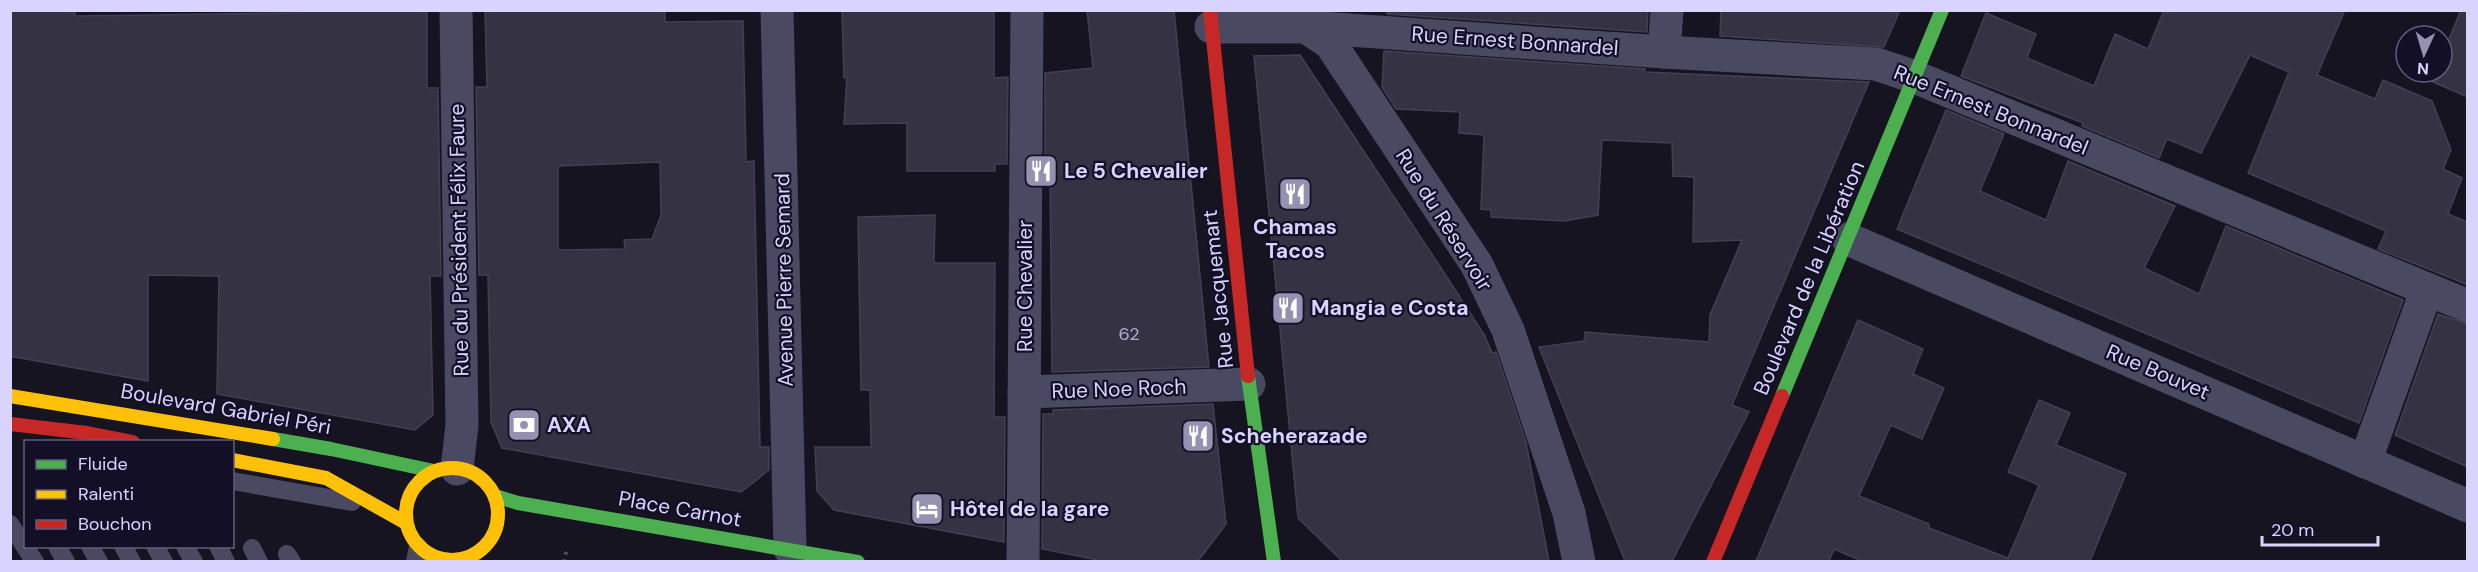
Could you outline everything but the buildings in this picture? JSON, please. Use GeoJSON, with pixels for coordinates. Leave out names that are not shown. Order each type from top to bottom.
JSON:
{"type":"FeatureCollection","features":[{"type":"Feature","properties":{"kind":"main road","name":"Boulevard de la Libération"},"geometry":{"type":"LineString","coordinates":[[1713,561],[1942,10]]}},
{"type":"Feature","properties":{"kind":"main road","name":"Rue Jacquemart"},"geometry":{"type":"LineString","coordinates":[[1210,19],[1250,384],[1274,561]]}},
{"type":"Feature","properties":{"kind":"main road","name":"Boulevard Gabriel Péri"},"geometry":{"type":"LineString","coordinates":[[10,396],[445,470]]}},
{"type":"Feature","properties":{"kind":"main road"},"geometry":{"type":"LineString","coordinates":[[10,424],[127,440]]}},
{"type":"Feature","properties":{"kind":"main road"},"geometry":{"type":"LineString","coordinates":[[234,460],[326,478],[406,523]]}},
{"type":"Feature","properties":{"kind":"main road"},"geometry":{"type":"LineString","coordinates":[[445,470],[473,473],[486,483],[495,496],[498,515],[494,534],[472,560],[453,561],[428,554],[416,554],[406,523],[405,511],[414,487],[445,470]]}},
{"type":"Feature","properties":{"kind":"main road","name":"Place Carnot"},"geometry":{"type":"LineString","coordinates":[[495,496],[518,503],[858,561]]}},
{"type":"Feature","properties":{"kind":"street","name":"Rue du Président Félix Faure"},"geometry":{"type":"LineString","coordinates":[[445,470],[462,425],[456,10]]}},
{"type":"Feature","properties":{"kind":"street","name":"Avenue Pierre Semard"},"geometry":{"type":"LineString","coordinates":[[777,10],[790,549]]}},
{"type":"Feature","properties":{"kind":"street","name":"Rue Chevalier"},"geometry":{"type":"LineString","coordinates":[[1023,561],[1027,10]]}},
{"type":"Feature","properties":{"kind":"street"},"geometry":{"type":"LineString","coordinates":[[1664,52],[1667,10]]}},
{"type":"Feature","properties":{"kind":"street"},"geometry":{"type":"LineString","coordinates":[[1210,19],[1306,27]]}},
{"type":"Feature","properties":{"kind":"street","name":"Rue Ernest Bonnardel"},"geometry":{"type":"LineString","coordinates":[[1306,27],[1876,64],[1915,77],[2468,306]]}},
{"type":"Feature","properties":{"kind":"street","name":"Rue du Réservoir"},"geometry":{"type":"LineString","coordinates":[[1306,27],[1330,43],[1477,265],[1508,330],[1569,513],[1579,561]]}},
{"type":"Feature","properties":{"kind":"street","name":"Rue Bouvet"},"geometry":{"type":"LineString","coordinates":[[1848,239],[2468,506]]}},
{"type":"Feature","properties":{"kind":"street"},"geometry":{"type":"LineString","coordinates":[[2365,462],[2427,289]]}},
{"type":"Feature","properties":{"kind":"street","name":"Rue Noe Roch"},"geometry":{"type":"LineString","coordinates":[[1024,392],[1250,384]]}},
{"type":"Feature","properties":{"kind":"lane"},"geometry":{"type":"LineString","coordinates":[[10,431],[37,440]]}},
{"type":"Feature","properties":{"kind":"lane"},"geometry":{"type":"LineString","coordinates":[[234,482],[374,505]]}},
{"type":"Feature","properties":{"kind":"lane"},"geometry":{"type":"LineString","coordinates":[[10,524],[24,545]]}},
{"type":"Feature","properties":{"kind":"lane"},"geometry":{"type":"LineString","coordinates":[[26,548],[35,561]]}},
{"type":"Feature","properties":{"kind":"lane"},"geometry":{"type":"LineString","coordinates":[[58,548],[66,561]]}},
{"type":"Feature","properties":{"kind":"lane"},"geometry":{"type":"LineString","coordinates":[[91,548],[99,561]]}},
{"type":"Feature","properties":{"kind":"lane"},"geometry":{"type":"LineString","coordinates":[[124,548],[132,561]]}},
{"type":"Feature","properties":{"kind":"lane"},"geometry":{"type":"LineString","coordinates":[[156,548],[164,561]]}},
{"type":"Feature","properties":{"kind":"lane"},"geometry":{"type":"LineString","coordinates":[[186,548],[194,561]]}},
{"type":"Feature","properties":{"kind":"traffic: fast"},"geometry":{"type":"LineString","coordinates":[[1782,396],[1942,10]]}},
{"type":"Feature","properties":{"kind":"traffic: fast"},"geometry":{"type":"LineString","coordinates":[[1248,376],[1274,562]]}},
{"type":"Feature","properties":{"kind":"traffic: fast"},"geometry":{"type":"LineString","coordinates":[[273,439],[434,471]]}},
{"type":"Feature","properties":{"kind":"traffic: fast"},"geometry":{"type":"LineString","coordinates":[[495,496],[518,503],[858,562]]}},
{"type":"Feature","properties":{"kind":"traffic: slow"},"geometry":{"type":"LineString","coordinates":[[10,396],[273,439]]}},
{"type":"Feature","properties":{"kind":"traffic: slow"},"geometry":{"type":"LineString","coordinates":[[234,460],[326,478],[406,523]]}},
{"type":"Feature","properties":{"kind":"traffic: slow"},"geometry":{"type":"LineString","coordinates":[[452,468],[470,471],[485,481],[495,496],[498,514],[495,532],[485,547],[470,557],[452,560],[434,557],[419,547],[409,532],[406,514],[409,496],[419,481],[434,471],[452,468]]}},
{"type":"Feature","properties":{"kind":"traffic: jam"},"geometry":{"type":"LineString","coordinates":[[1210,10],[1248,376]]}},
{"type":"Feature","properties":{"kind":"traffic: jam"},"geometry":{"type":"LineString","coordinates":[[1713,562],[1782,396]]}},
{"type":"Feature","properties":{"kind":"traffic: jam"},"geometry":{"type":"LineString","coordinates":[[10,424],[87,433],[123,440]]}},
{"type":"Feature","properties":{"kind":"place","name":"Le 5 Chevalier"},"geometry":{"type":"Point","coordinates":[1041,171]}},
{"type":"Feature","properties":{"kind":"place","name":"Chamas Tacos"},"geometry":{"type":"Point","coordinates":[1295,194]}},
{"type":"Feature","properties":{"kind":"place","name":"Mangia e Costa"},"geometry":{"type":"Point","coordinates":[1288,308]}},
{"type":"Feature","properties":{"kind":"place","name":"AXA"},"geometry":{"type":"Point","coordinates":[524,425]}},
{"type":"Feature","properties":{"kind":"place","name":"Scheherazade"},"geometry":{"type":"Point","coordinates":[1198,436]}},
{"type":"Feature","properties":{"kind":"place","name":"Hôtel de la gare"},"geometry":{"type":"Point","coordinates":[927,509]}}]}
